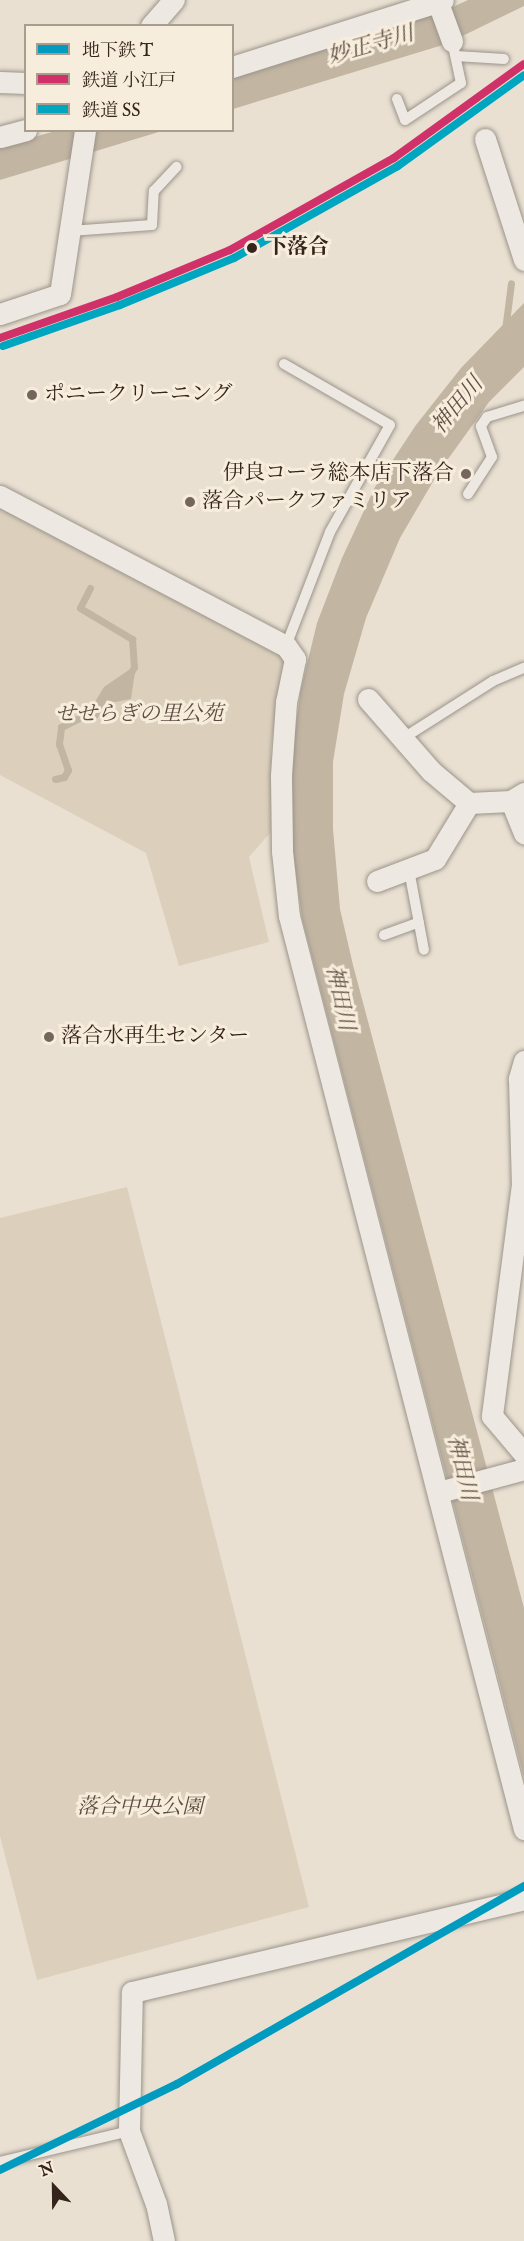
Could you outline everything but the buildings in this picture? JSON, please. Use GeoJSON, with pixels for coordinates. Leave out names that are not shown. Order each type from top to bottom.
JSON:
{"type":"FeatureCollection","features":[{"type":"Feature","properties":{"kind":"street"},"geometry":{"type":"LineString","coordinates":[[153,24],[174,0]]}},
{"type":"Feature","properties":{"kind":"street"},"geometry":{"type":"LineString","coordinates":[[234,66],[440,4],[454,49]]}},
{"type":"Feature","properties":{"kind":"street"},"geometry":{"type":"LineString","coordinates":[[0,82],[24,83]]}},
{"type":"Feature","properties":{"kind":"street"},"geometry":{"type":"LineString","coordinates":[[0,137],[24,131]]}},
{"type":"Feature","properties":{"kind":"street"},"geometry":{"type":"LineString","coordinates":[[0,314],[60,294],[85,132]]}},
{"type":"Feature","properties":{"kind":"street"},"geometry":{"type":"LineString","coordinates":[[485,139],[523,249]]}},
{"type":"Feature","properties":{"kind":"street"},"geometry":{"type":"LineString","coordinates":[[0,496],[285,646],[295,659],[286,702],[281,776],[282,851],[290,916],[445,1490],[524,1829]]}},
{"type":"Feature","properties":{"kind":"street"},"geometry":{"type":"LineString","coordinates":[[368,699],[402,739],[469,803]]}},
{"type":"Feature","properties":{"kind":"street"},"geometry":{"type":"LineString","coordinates":[[469,803],[518,797],[524,832]]}},
{"type":"Feature","properties":{"kind":"street"},"geometry":{"type":"LineString","coordinates":[[377,881],[435,859],[469,803]]}},
{"type":"Feature","properties":{"kind":"street"},"geometry":{"type":"LineString","coordinates":[[524,1061],[519,1078],[523,1183],[492,1416],[524,1454]]}},
{"type":"Feature","properties":{"kind":"street"},"geometry":{"type":"LineString","coordinates":[[445,1490],[524,1469]]}},
{"type":"Feature","properties":{"kind":"street"},"geometry":{"type":"LineString","coordinates":[[164,2241],[156,2204],[129,2131],[132,1992],[524,1899]]}},
{"type":"Feature","properties":{"kind":"lane"},"geometry":{"type":"LineString","coordinates":[[397,99],[405,120],[461,83],[454,49],[504,59]]}},
{"type":"Feature","properties":{"kind":"lane"},"geometry":{"type":"LineString","coordinates":[[70,231],[152,225],[154,191],[176,167]]}},
{"type":"Feature","properties":{"kind":"lane"},"geometry":{"type":"LineString","coordinates":[[284,364],[390,425],[330,532],[285,646]]}},
{"type":"Feature","properties":{"kind":"lane"},"geometry":{"type":"LineString","coordinates":[[468,494],[492,457],[481,426],[487,417],[524,406]]}},
{"type":"Feature","properties":{"kind":"lane"},"geometry":{"type":"LineString","coordinates":[[402,739],[493,681],[524,668]]}},
{"type":"Feature","properties":{"kind":"lane"},"geometry":{"type":"LineString","coordinates":[[409,870],[424,950]]}},
{"type":"Feature","properties":{"kind":"lane"},"geometry":{"type":"LineString","coordinates":[[384,935],[419,922]]}},
{"type":"Feature","properties":{"kind":"lane"},"geometry":{"type":"LineString","coordinates":[[0,2162],[129,2131]]}},
{"type":"Feature","properties":{"kind":"green space","name":"せせらぎの里公苑"},"geometry":{"type":"Polygon","coordinates":[[[0,506],[284,658],[271,746],[271,832],[249,857],[269,942],[179,966],[146,853],[0,775],[0,506]]]}},
{"type":"Feature","properties":{"kind":"green space","name":"落合中央公園"},"geometry":{"type":"Polygon","coordinates":[[[127,1187],[309,1907],[37,1980],[0,1836],[0,1218],[127,1187]]]}},
{"type":"Feature","properties":{"kind":"water","name":"妙正寺川"},"geometry":{"type":"Polygon","coordinates":[[[468,0],[524,0],[524,6],[446,44],[234,109],[234,77],[442,12],[468,0]]]}},
{"type":"Feature","properties":{"kind":"water"},"geometry":{"type":"Polygon","coordinates":[[[52,132],[159,132],[0,180],[0,147],[52,132]]]}},
{"type":"Feature","properties":{"kind":"water","name":"神田川"},"geometry":{"type":"Polygon","coordinates":[[[524,303],[524,367],[489,402],[438,473],[400,538],[366,618],[344,694],[333,762],[333,829],[340,909],[353,965],[524,1608],[524,1777],[302,918],[290,831],[291,759],[301,689],[317,623],[342,558],[375,487],[416,425],[461,368],[524,303]]]}},
{"type":"Feature","properties":{"kind":"water"},"geometry":{"type":"Polygon","coordinates":[[[136,665],[131,699],[110,703],[95,721],[90,717],[90,710],[104,687],[136,665]]]}},
{"type":"Feature","properties":{"kind":"waterway"},"geometry":{"type":"LineString","coordinates":[[505,330],[511,283]]}},
{"type":"Feature","properties":{"kind":"waterway"},"geometry":{"type":"LineString","coordinates":[[90,588],[80,608],[132,639],[134,667],[130,674]]}},
{"type":"Feature","properties":{"kind":"waterway"},"geometry":{"type":"LineString","coordinates":[[55,779],[64,777],[68,770],[59,744],[61,727],[96,710]]}},
{"type":"Feature","properties":{"kind":"metro line","name":"T"},"geometry":{"type":"LineString","coordinates":[[0,2170],[177,2084],[524,1886]]}},
{"type":"Feature","properties":{"kind":"rail line","name":"小江戸"},"geometry":{"type":"LineString","coordinates":[[0,338],[117,297],[230,250],[394,158],[524,64]]}},
{"type":"Feature","properties":{"kind":"rail line","name":"SS"},"geometry":{"type":"LineString","coordinates":[[3,346],[120,305],[234,258],[398,166],[524,75]]}},
{"type":"Feature","properties":{"kind":"place","name":"下落合"},"geometry":{"type":"Point","coordinates":[252,248]}},
{"type":"Feature","properties":{"kind":"place","name":"ポニークリーニング"},"geometry":{"type":"Point","coordinates":[32,395]}},
{"type":"Feature","properties":{"kind":"place","name":"伊良コーラ総本店下落合"},"geometry":{"type":"Point","coordinates":[466,474]}},
{"type":"Feature","properties":{"kind":"place","name":"落合パークファミリア"},"geometry":{"type":"Point","coordinates":[190,502]}},
{"type":"Feature","properties":{"kind":"place","name":"落合水再生センター"},"geometry":{"type":"Point","coordinates":[49,1037]}}]}
